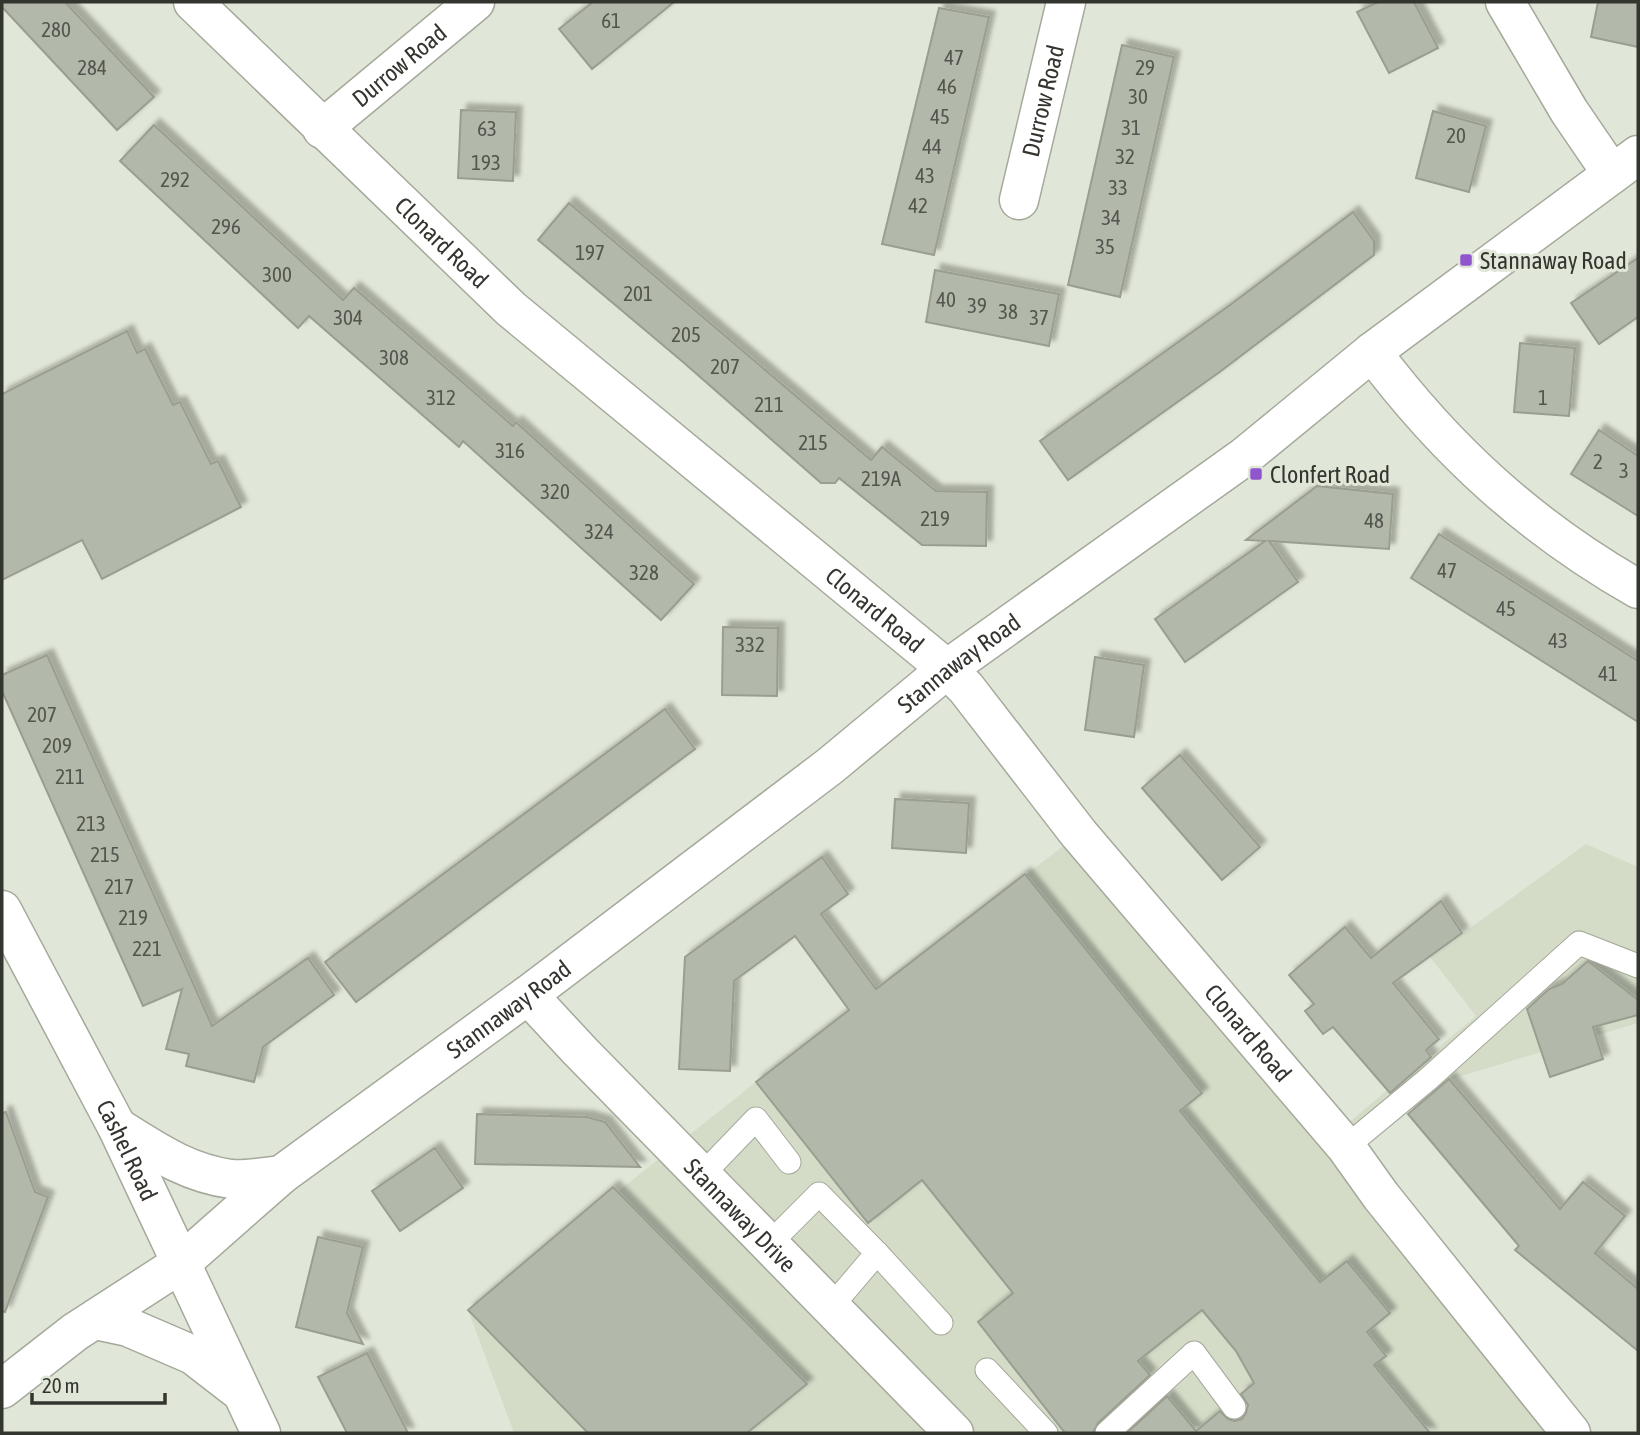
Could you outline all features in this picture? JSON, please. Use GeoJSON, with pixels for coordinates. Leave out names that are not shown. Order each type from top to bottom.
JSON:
{"type":"FeatureCollection","features":[{"type":"Feature","properties":{"kind":"street","name":"Clonard Road"},"geometry":{"type":"LineString","coordinates":[[193,2],[511,309],[947,669],[966,688],[1079,834],[1346,1147],[1381,1196],[1571,1433]]}},
{"type":"Feature","properties":{"kind":"street","name":"Durrow Road"},"geometry":{"type":"LineString","coordinates":[[323,129],[475,2]]}},
{"type":"Feature","properties":{"kind":"street","name":"Durrow Road"},"geometry":{"type":"LineString","coordinates":[[1019,200],[1066,2]]}},
{"type":"Feature","properties":{"kind":"street"},"geometry":{"type":"LineString","coordinates":[[1505,2],[1569,111],[1625,164]]}},
{"type":"Feature","properties":{"kind":"street","name":"Stannaway Road"},"geometry":{"type":"LineString","coordinates":[[2,1389],[75,1332],[180,1264],[281,1175],[528,995],[830,766],[947,669],[1244,457],[1372,352],[1625,164]]}},
{"type":"Feature","properties":{"kind":"street"},"geometry":{"type":"LineString","coordinates":[[1372,352],[1458,455],[1515,506],[1602,568],[1638,589]]}},
{"type":"Feature","properties":{"kind":"street","name":"Cashel Road"},"geometry":{"type":"LineString","coordinates":[[2,912],[117,1127],[261,1433]]}},
{"type":"Feature","properties":{"kind":"street","name":"Stannaway Drive"},"geometry":{"type":"LineString","coordinates":[[528,995],[831,1307],[936,1427]]}},
{"type":"Feature","properties":{"kind":"street"},"geometry":{"type":"LineString","coordinates":[[117,1127],[175,1163],[201,1172],[233,1179],[281,1175]]}},
{"type":"Feature","properties":{"kind":"street","name":"Cashel Road"},"geometry":{"type":"LineString","coordinates":[[95,1320],[128,1327],[193,1355],[244,1394]]}},
{"type":"Feature","properties":{"kind":"lane"},"geometry":{"type":"LineString","coordinates":[[1346,1147],[1427,1080],[1579,943],[1638,966]]}},
{"type":"Feature","properties":{"kind":"lane"},"geometry":{"type":"LineString","coordinates":[[702,1175],[756,1119],[789,1162]]}},
{"type":"Feature","properties":{"kind":"lane"},"geometry":{"type":"LineString","coordinates":[[769,1244],[819,1194],[941,1323]]}},
{"type":"Feature","properties":{"kind":"lane"},"geometry":{"type":"LineString","coordinates":[[831,1307],[877,1253]]}},
{"type":"Feature","properties":{"kind":"lane"},"geometry":{"type":"LineString","coordinates":[[1107,1433],[1194,1353],[1234,1407]]}},
{"type":"Feature","properties":{"kind":"lane"},"geometry":{"type":"LineString","coordinates":[[986,1370],[1046,1433]]}},
{"type":"Feature","properties":{"kind":"shaded area"},"geometry":{"type":"Polygon","coordinates":[[[1079,834],[1335,1134],[1476,1016],[1430,957],[1586,844],[1638,867],[1638,1023],[1438,1083],[1346,1147],[1572,1433],[514,1433],[468,1310],[756,1082],[1079,834]]]}},
{"type":"Feature","properties":{"kind":"building"},"geometry":{"type":"Polygon","coordinates":[[[2,2],[65,2],[154,97],[117,130],[2,7],[2,2]]]}},
{"type":"Feature","properties":{"kind":"building"},"geometry":{"type":"Polygon","coordinates":[[[593,2],[674,2],[592,69],[559,29],[593,2]]]}},
{"type":"Feature","properties":{"kind":"building"},"geometry":{"type":"Polygon","coordinates":[[[1378,2],[1414,2],[1438,48],[1389,73],[1357,12],[1378,2]]]}},
{"type":"Feature","properties":{"kind":"building"},"geometry":{"type":"Polygon","coordinates":[[[1598,2],[1638,2],[1638,47],[1591,37],[1598,2]]]}},
{"type":"Feature","properties":{"kind":"building"},"geometry":{"type":"Polygon","coordinates":[[[939,8],[989,17],[934,255],[882,244],[939,8]]]}},
{"type":"Feature","properties":{"kind":"building"},"geometry":{"type":"Polygon","coordinates":[[[1122,45],[1174,57],[1120,297],[1068,285],[1122,45]]]}},
{"type":"Feature","properties":{"kind":"building"},"geometry":{"type":"Polygon","coordinates":[[[461,110],[516,112],[513,181],[458,178],[461,110]]]}},
{"type":"Feature","properties":{"kind":"building"},"geometry":{"type":"Polygon","coordinates":[[[1433,111],[1486,126],[1469,192],[1416,178],[1433,111]]]}},
{"type":"Feature","properties":{"kind":"building"},"geometry":{"type":"Polygon","coordinates":[[[154,125],[343,300],[354,288],[513,426],[516,422],[694,584],[661,620],[463,441],[459,447],[309,316],[298,328],[120,161],[154,125]]]}},
{"type":"Feature","properties":{"kind":"building"},"geometry":{"type":"Polygon","coordinates":[[[569,203],[871,460],[882,447],[936,491],[987,492],[986,546],[922,545],[839,478],[835,483],[821,483],[538,240],[569,203]]]}},
{"type":"Feature","properties":{"kind":"building"},"geometry":{"type":"Polygon","coordinates":[[[1353,212],[1374,241],[1374,255],[1221,371],[1068,480],[1040,441],[1230,305],[1353,212]]]}},
{"type":"Feature","properties":{"kind":"building"},"geometry":{"type":"Polygon","coordinates":[[[1638,258],[1638,317],[1599,344],[1571,303],[1638,258]]]}},
{"type":"Feature","properties":{"kind":"building"},"geometry":{"type":"Polygon","coordinates":[[[935,270],[1059,294],[1049,346],[926,322],[935,270]]]}},
{"type":"Feature","properties":{"kind":"building"},"geometry":{"type":"Polygon","coordinates":[[[127,331],[137,353],[145,349],[173,405],[180,402],[211,464],[218,461],[241,507],[102,579],[82,540],[2,580],[2,394],[127,331]]]}},
{"type":"Feature","properties":{"kind":"building"},"geometry":{"type":"Polygon","coordinates":[[[1520,343],[1575,348],[1569,416],[1514,412],[1520,343]]]}},
{"type":"Feature","properties":{"kind":"building"},"geometry":{"type":"Polygon","coordinates":[[[1599,430],[1638,456],[1638,516],[1571,474],[1599,430]]]}},
{"type":"Feature","properties":{"kind":"building"},"geometry":{"type":"Polygon","coordinates":[[[1317,486],[1393,494],[1389,549],[1269,541],[1298,582],[1185,662],[1155,619],[1265,541],[1246,540],[1317,486]]]}},
{"type":"Feature","properties":{"kind":"building"},"geometry":{"type":"Polygon","coordinates":[[[1439,534],[1638,661],[1638,722],[1411,578],[1439,534]]]}},
{"type":"Feature","properties":{"kind":"building"},"geometry":{"type":"Polygon","coordinates":[[[723,627],[778,628],[777,696],[722,695],[723,627]]]}},
{"type":"Feature","properties":{"kind":"building"},"geometry":{"type":"Polygon","coordinates":[[[47,655],[212,1026],[308,958],[334,995],[263,1047],[254,1082],[186,1066],[189,1054],[166,1049],[182,989],[143,1006],[2,691],[2,675],[47,655]]]}},
{"type":"Feature","properties":{"kind":"building"},"geometry":{"type":"Polygon","coordinates":[[[1095,657],[1144,665],[1134,737],[1085,730],[1095,657]]]}},
{"type":"Feature","properties":{"kind":"building"},"geometry":{"type":"Polygon","coordinates":[[[665,709],[695,749],[356,1002],[325,962],[665,709]]]}},
{"type":"Feature","properties":{"kind":"building"},"geometry":{"type":"Polygon","coordinates":[[[1180,755],[1260,847],[1222,880],[1142,788],[1180,755]]]}},
{"type":"Feature","properties":{"kind":"building"},"geometry":{"type":"Polygon","coordinates":[[[895,799],[969,803],[966,853],[892,848],[895,799]]]}},
{"type":"Feature","properties":{"kind":"building"},"geometry":{"type":"Polygon","coordinates":[[[822,857],[848,894],[821,914],[876,989],[1025,874],[1202,1093],[1180,1111],[1320,1282],[1347,1261],[1390,1313],[1367,1332],[1386,1356],[1374,1365],[1430,1433],[1127,1433],[1167,1396],[1196,1431],[1220,1411],[1228,1419],[1235,1421],[1242,1419],[1246,1413],[1248,1405],[1241,1394],[1254,1383],[1236,1351],[1202,1310],[1138,1361],[1150,1375],[1098,1423],[1093,1433],[1065,1433],[978,1322],[1013,1293],[922,1180],[868,1223],[756,1082],[849,1010],[795,936],[734,981],[730,1071],[679,1069],[685,957],[822,857]]]}},
{"type":"Feature","properties":{"kind":"building"},"geometry":{"type":"Polygon","coordinates":[[[1441,901],[1462,933],[1393,983],[1439,1039],[1426,1050],[1431,1057],[1390,1093],[1333,1027],[1323,1034],[1305,1011],[1314,1004],[1289,975],[1345,927],[1371,958],[1441,901]]]}},
{"type":"Feature","properties":{"kind":"building"},"geometry":{"type":"Polygon","coordinates":[[[1588,961],[1638,1000],[1638,1015],[1593,1027],[1603,1059],[1550,1077],[1527,1009],[1549,989],[1562,984],[1588,961]]]}},
{"type":"Feature","properties":{"kind":"building"},"geometry":{"type":"Polygon","coordinates":[[[1449,1079],[1560,1209],[1583,1182],[1625,1216],[1595,1253],[1638,1289],[1638,1351],[1515,1250],[1519,1246],[1408,1114],[1449,1079]]]}},
{"type":"Feature","properties":{"kind":"building"},"geometry":{"type":"Polygon","coordinates":[[[6,1112],[35,1192],[48,1197],[5,1312],[2,1311],[2,1113],[6,1112]]]}},
{"type":"Feature","properties":{"kind":"building"},"geometry":{"type":"Polygon","coordinates":[[[477,1114],[587,1117],[605,1122],[640,1167],[475,1164],[477,1114]]]}},
{"type":"Feature","properties":{"kind":"building"},"geometry":{"type":"Polygon","coordinates":[[[435,1148],[463,1188],[400,1231],[372,1191],[435,1148]]]}},
{"type":"Feature","properties":{"kind":"building"},"geometry":{"type":"Polygon","coordinates":[[[613,1187],[807,1384],[747,1433],[588,1433],[468,1310],[613,1187]]]}},
{"type":"Feature","properties":{"kind":"building"},"geometry":{"type":"Polygon","coordinates":[[[318,1237],[363,1247],[347,1313],[363,1344],[296,1327],[318,1237]]]}},
{"type":"Feature","properties":{"kind":"building"},"geometry":{"type":"Polygon","coordinates":[[[367,1353],[408,1433],[347,1433],[318,1377],[367,1353]]]}},
{"type":"Feature","properties":{"kind":"place","name":"Stannaway Road"},"geometry":{"type":"Point","coordinates":[1466,260]}},
{"type":"Feature","properties":{"kind":"place","name":"Clonfert Road"},"geometry":{"type":"Point","coordinates":[1256,474]}}]}
